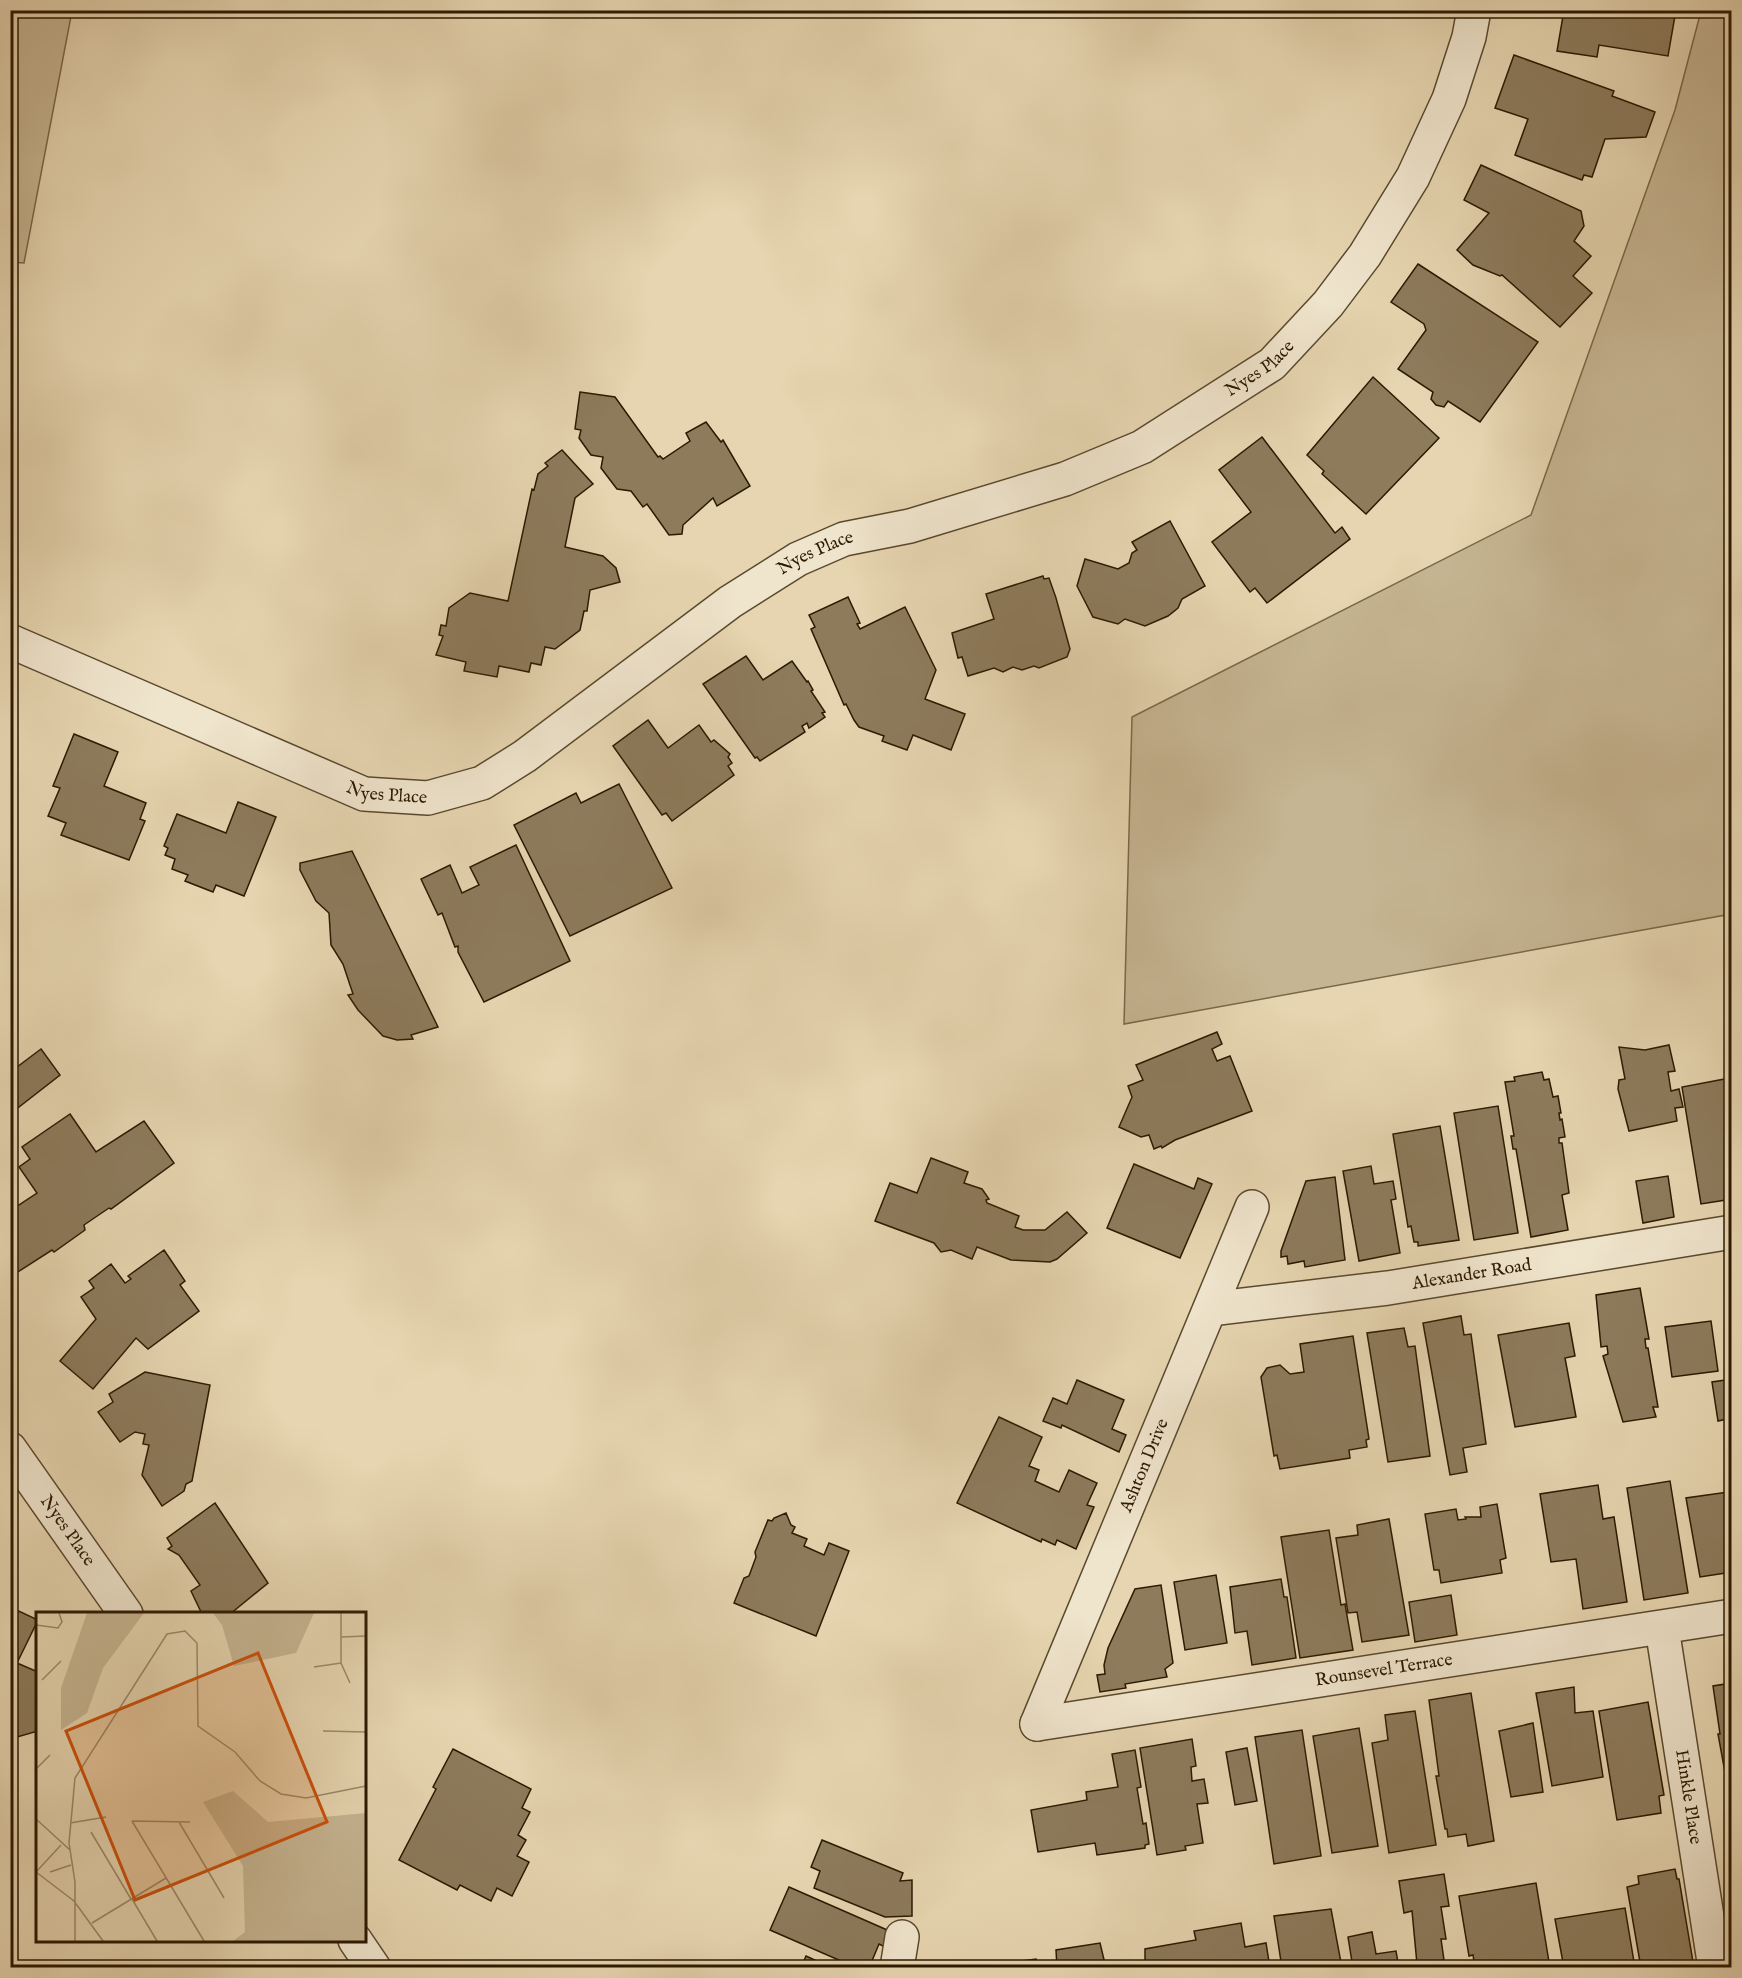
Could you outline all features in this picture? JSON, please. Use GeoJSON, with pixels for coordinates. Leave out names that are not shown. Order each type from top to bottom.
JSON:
{"type":"FeatureCollection","features":[{"type":"Feature","properties":{"kind":"street","name":"Nyes Place"},"geometry":{"type":"LineString","coordinates":[[10,641],[364,794],[428,798],[482,783],[525,756],[730,602],[798,559],[844,539],[910,526],[1065,479],[1142,447],[1272,364],[1328,304],[1358,263],[1413,177],[1449,99],[1469,37],[1474,10]]}},
{"type":"Feature","properties":{"kind":"street","name":"Ashton Drive"},"geometry":{"type":"LineString","coordinates":[[1037,1724],[1252,1207]]}},
{"type":"Feature","properties":{"kind":"street","name":"Alexander Road"},"geometry":{"type":"LineString","coordinates":[[1210,1309],[1388,1288],[1731,1232]]}},
{"type":"Feature","properties":{"kind":"street","name":"Nyes Place"},"geometry":{"type":"LineString","coordinates":[[10,1449],[125,1612]]}},
{"type":"Feature","properties":{"kind":"street","name":"Rounsevel Terrace"},"geometry":{"type":"LineString","coordinates":[[1037,1724],[1731,1616]]}},
{"type":"Feature","properties":{"kind":"street","name":"Hinkle Place"},"geometry":{"type":"LineString","coordinates":[[1662,1628],[1715,1968]]}},
{"type":"Feature","properties":{"kind":"street"},"geometry":{"type":"LineString","coordinates":[[356,1942],[374,1968]]}},
{"type":"Feature","properties":{"kind":"shaded area"},"geometry":{"type":"Polygon","coordinates":[[[11,10],[72,11],[24,263],[11,262],[11,10]]]}},
{"type":"Feature","properties":{"kind":"shaded area"},"geometry":{"type":"Polygon","coordinates":[[[1701,11],[1732,11],[1731,914],[1124,1024],[1132,717],[1531,515],[1675,110],[1701,11]]]}},
{"type":"Feature","properties":{"kind":"building"},"geometry":{"type":"Polygon","coordinates":[[[1564,10],[1676,10],[1668,56],[1599,45],[1597,57],[1557,51],[1564,10]]]}},
{"type":"Feature","properties":{"kind":"building"},"geometry":{"type":"Polygon","coordinates":[[[1514,55],[1614,91],[1612,96],[1655,112],[1646,137],[1605,139],[1592,177],[1584,175],[1582,180],[1515,155],[1528,119],[1495,108],[1514,55]]]}},
{"type":"Feature","properties":{"kind":"building"},"geometry":{"type":"Polygon","coordinates":[[[1481,165],[1581,211],[1584,226],[1574,241],[1591,256],[1573,276],[1592,293],[1560,327],[1502,275],[1473,265],[1457,250],[1489,213],[1464,200],[1481,165]]]}},
{"type":"Feature","properties":{"kind":"building"},"geometry":{"type":"Polygon","coordinates":[[[1418,264],[1538,342],[1480,422],[1448,401],[1444,407],[1436,405],[1431,399],[1433,392],[1398,369],[1426,330],[1424,324],[1391,302],[1418,264]]]}},
{"type":"Feature","properties":{"kind":"building"},"geometry":{"type":"Polygon","coordinates":[[[1373,377],[1439,438],[1366,514],[1322,474],[1324,471],[1307,455],[1373,377]]]}},
{"type":"Feature","properties":{"kind":"building"},"geometry":{"type":"Polygon","coordinates":[[[580,392],[615,397],[658,457],[663,459],[690,441],[686,433],[706,422],[721,442],[723,440],[750,486],[717,506],[713,498],[683,525],[682,534],[669,535],[647,504],[643,507],[631,491],[617,489],[601,468],[603,457],[591,455],[579,438],[581,430],[575,429],[580,392]]]}},
{"type":"Feature","properties":{"kind":"building"},"geometry":{"type":"Polygon","coordinates":[[[1262,437],[1335,533],[1342,527],[1350,539],[1267,603],[1255,588],[1250,592],[1212,542],[1251,512],[1219,470],[1262,437]]]}},
{"type":"Feature","properties":{"kind":"building"},"geometry":{"type":"Polygon","coordinates":[[[562,450],[593,484],[575,498],[565,547],[603,556],[616,568],[620,582],[590,590],[587,611],[584,611],[580,630],[555,649],[545,647],[541,665],[531,663],[529,672],[499,666],[497,677],[464,671],[466,662],[436,655],[443,636],[439,635],[441,625],[446,626],[449,608],[470,593],[508,601],[532,489],[534,490],[538,474],[548,466],[545,463],[562,450]]]}},
{"type":"Feature","properties":{"kind":"building"},"geometry":{"type":"Polygon","coordinates":[[[1170,521],[1205,586],[1182,599],[1178,608],[1168,616],[1145,626],[1125,619],[1118,624],[1093,617],[1077,586],[1085,559],[1118,569],[1129,563],[1132,553],[1137,550],[1132,542],[1170,521]]]}},
{"type":"Feature","properties":{"kind":"building"},"geometry":{"type":"Polygon","coordinates":[[[1043,576],[1044,579],[1049,578],[1056,598],[1070,649],[1067,657],[1039,668],[1034,666],[1022,670],[1013,667],[1003,672],[994,668],[968,676],[962,657],[958,658],[952,633],[994,619],[986,594],[1043,576]]]}},
{"type":"Feature","properties":{"kind":"building"},"geometry":{"type":"Polygon","coordinates":[[[848,597],[860,623],[857,624],[860,629],[905,607],[936,670],[925,699],[965,714],[951,750],[913,735],[907,750],[882,741],[884,736],[859,727],[854,720],[846,704],[844,705],[811,629],[815,627],[809,615],[848,597]]]}},
{"type":"Feature","properties":{"kind":"building"},"geometry":{"type":"Polygon","coordinates":[[[746,656],[763,680],[792,661],[808,681],[813,690],[811,691],[825,712],[822,713],[825,717],[809,728],[807,723],[802,726],[805,732],[760,761],[757,757],[755,758],[703,684],[746,656]]]}},
{"type":"Feature","properties":{"kind":"building"},"geometry":{"type":"Polygon","coordinates":[[[648,720],[668,748],[699,725],[711,742],[714,740],[730,754],[728,757],[732,763],[728,766],[734,775],[672,821],[666,813],[662,815],[613,746],[648,720]]]}},
{"type":"Feature","properties":{"kind":"building"},"geometry":{"type":"Polygon","coordinates":[[[74,734],[118,752],[104,786],[146,803],[140,819],[145,821],[129,860],[61,835],[66,823],[48,816],[60,788],[53,786],[74,734]]]}},
{"type":"Feature","properties":{"kind":"building"},"geometry":{"type":"Polygon","coordinates":[[[619,784],[672,888],[570,936],[514,825],[576,793],[581,803],[619,784]]]}},
{"type":"Feature","properties":{"kind":"building"},"geometry":{"type":"Polygon","coordinates":[[[238,802],[276,817],[244,896],[216,885],[213,892],[185,881],[188,875],[172,869],[175,859],[165,855],[168,848],[164,846],[177,814],[226,833],[238,802]]]}},
{"type":"Feature","properties":{"kind":"building"},"geometry":{"type":"Polygon","coordinates":[[[516,845],[570,961],[484,1002],[458,952],[458,946],[455,947],[442,913],[438,915],[421,879],[450,865],[462,893],[479,885],[470,867],[516,845]]]}},
{"type":"Feature","properties":{"kind":"building"},"geometry":{"type":"Polygon","coordinates":[[[352,851],[438,1027],[411,1035],[413,1039],[397,1040],[383,1036],[358,1010],[348,995],[353,994],[343,964],[331,945],[329,913],[316,901],[300,870],[300,863],[352,851]]]}},
{"type":"Feature","properties":{"kind":"building"},"geometry":{"type":"Polygon","coordinates":[[[1217,1032],[1222,1044],[1212,1049],[1217,1061],[1230,1056],[1252,1111],[1175,1140],[1162,1148],[1161,1146],[1154,1149],[1149,1135],[1141,1137],[1119,1127],[1132,1097],[1128,1086],[1143,1080],[1136,1065],[1217,1032]]]}},
{"type":"Feature","properties":{"kind":"building"},"geometry":{"type":"Polygon","coordinates":[[[1669,1045],[1675,1071],[1668,1072],[1671,1091],[1679,1089],[1683,1107],[1675,1108],[1677,1121],[1629,1131],[1618,1089],[1619,1080],[1625,1079],[1619,1047],[1645,1050],[1669,1045]]]}},
{"type":"Feature","properties":{"kind":"building"},"geometry":{"type":"Polygon","coordinates":[[[41,1049],[60,1075],[10,1114],[10,1067],[13,1070],[41,1049]]]}},
{"type":"Feature","properties":{"kind":"building"},"geometry":{"type":"Polygon","coordinates":[[[1542,1072],[1544,1080],[1549,1079],[1553,1097],[1558,1096],[1560,1120],[1562,1119],[1565,1137],[1559,1138],[1559,1143],[1562,1143],[1569,1193],[1562,1195],[1568,1230],[1531,1237],[1516,1149],[1513,1149],[1511,1136],[1514,1136],[1505,1082],[1515,1081],[1514,1077],[1542,1072]]]}},
{"type":"Feature","properties":{"kind":"building"},"geometry":{"type":"Polygon","coordinates":[[[1730,1078],[1732,1199],[1701,1204],[1682,1087],[1730,1078]]]}},
{"type":"Feature","properties":{"kind":"building"},"geometry":{"type":"Polygon","coordinates":[[[1498,1106],[1518,1233],[1474,1240],[1454,1113],[1498,1106]]]}},
{"type":"Feature","properties":{"kind":"building"},"geometry":{"type":"Polygon","coordinates":[[[70,1114],[96,1152],[144,1121],[174,1163],[111,1209],[109,1208],[84,1225],[85,1230],[54,1252],[52,1250],[10,1277],[10,1211],[37,1193],[19,1167],[30,1159],[22,1147],[70,1114]]]}},
{"type":"Feature","properties":{"kind":"building"},"geometry":{"type":"Polygon","coordinates":[[[1440,1126],[1459,1240],[1418,1246],[1418,1242],[1414,1242],[1411,1226],[1408,1227],[1393,1134],[1440,1126]]]}},
{"type":"Feature","properties":{"kind":"building"},"geometry":{"type":"Polygon","coordinates":[[[931,1158],[968,1172],[964,1183],[982,1189],[989,1199],[986,1200],[987,1203],[1019,1216],[1015,1227],[1023,1230],[1045,1230],[1067,1212],[1087,1233],[1057,1259],[1050,1262],[1011,1260],[977,1247],[972,1259],[951,1250],[941,1252],[934,1243],[875,1221],[890,1183],[917,1193],[931,1158]]]}},
{"type":"Feature","properties":{"kind":"building"},"geometry":{"type":"Polygon","coordinates":[[[1134,1164],[1194,1189],[1198,1178],[1212,1184],[1180,1258],[1107,1228],[1134,1164]]]}},
{"type":"Feature","properties":{"kind":"building"},"geometry":{"type":"Polygon","coordinates":[[[1371,1166],[1374,1184],[1393,1181],[1396,1199],[1391,1200],[1400,1253],[1359,1261],[1343,1171],[1371,1166]]]}},
{"type":"Feature","properties":{"kind":"building"},"geometry":{"type":"Polygon","coordinates":[[[1668,1176],[1674,1217],[1643,1223],[1636,1181],[1668,1176]]]}},
{"type":"Feature","properties":{"kind":"building"},"geometry":{"type":"Polygon","coordinates":[[[1335,1177],[1345,1260],[1305,1267],[1304,1261],[1288,1264],[1287,1256],[1281,1257],[1281,1251],[1306,1181],[1335,1177]]]}},
{"type":"Feature","properties":{"kind":"building"},"geometry":{"type":"Polygon","coordinates":[[[164,1250],[185,1281],[180,1285],[199,1311],[148,1349],[136,1338],[93,1389],[60,1361],[96,1319],[81,1297],[94,1288],[89,1281],[111,1264],[125,1283],[131,1279],[128,1276],[164,1250]]]}},
{"type":"Feature","properties":{"kind":"building"},"geometry":{"type":"Polygon","coordinates":[[[1640,1288],[1649,1339],[1645,1339],[1646,1348],[1648,1348],[1658,1407],[1653,1407],[1656,1417],[1623,1422],[1603,1356],[1608,1354],[1607,1346],[1601,1347],[1596,1295],[1640,1288]]]}},
{"type":"Feature","properties":{"kind":"building"},"geometry":{"type":"Polygon","coordinates":[[[1461,1316],[1464,1335],[1471,1334],[1486,1444],[1463,1448],[1467,1472],[1450,1475],[1423,1323],[1461,1316]]]}},
{"type":"Feature","properties":{"kind":"building"},"geometry":{"type":"Polygon","coordinates":[[[1711,1321],[1718,1371],[1672,1377],[1665,1327],[1711,1321]]]}},
{"type":"Feature","properties":{"kind":"building"},"geometry":{"type":"Polygon","coordinates":[[[1569,1323],[1575,1356],[1565,1358],[1576,1417],[1515,1427],[1498,1335],[1569,1323]]]}},
{"type":"Feature","properties":{"kind":"building"},"geometry":{"type":"Polygon","coordinates":[[[1404,1328],[1408,1347],[1415,1346],[1430,1456],[1388,1462],[1367,1333],[1404,1328]]]}},
{"type":"Feature","properties":{"kind":"building"},"geometry":{"type":"Polygon","coordinates":[[[1353,1336],[1369,1439],[1366,1440],[1367,1447],[1349,1450],[1350,1458],[1280,1469],[1277,1455],[1274,1456],[1261,1377],[1267,1368],[1280,1365],[1290,1374],[1304,1372],[1300,1344],[1353,1336]]]}},
{"type":"Feature","properties":{"kind":"building"},"geometry":{"type":"Polygon","coordinates":[[[145,1372],[210,1385],[192,1481],[186,1484],[184,1491],[162,1506],[142,1475],[149,1445],[143,1444],[145,1434],[135,1432],[120,1442],[98,1412],[113,1402],[109,1394],[145,1372]]]}},
{"type":"Feature","properties":{"kind":"building"},"geometry":{"type":"Polygon","coordinates":[[[1732,1379],[1732,1418],[1718,1421],[1712,1382],[1732,1379]]]}},
{"type":"Feature","properties":{"kind":"building"},"geometry":{"type":"Polygon","coordinates":[[[1077,1380],[1124,1400],[1112,1429],[1126,1435],[1119,1452],[1062,1425],[1061,1428],[1043,1421],[1053,1398],[1067,1404],[1077,1380]]]}},
{"type":"Feature","properties":{"kind":"building"},"geometry":{"type":"Polygon","coordinates":[[[999,1417],[1042,1437],[1029,1466],[1039,1470],[1035,1481],[1059,1492],[1069,1470],[1097,1483],[1087,1505],[1094,1507],[1076,1549],[1057,1540],[1055,1545],[1042,1539],[1041,1542],[957,1503],[999,1417]]]}},
{"type":"Feature","properties":{"kind":"building"},"geometry":{"type":"Polygon","coordinates":[[[1670,1481],[1688,1593],[1644,1600],[1627,1488],[1670,1481]]]}},
{"type":"Feature","properties":{"kind":"building"},"geometry":{"type":"Polygon","coordinates":[[[1598,1485],[1603,1519],[1614,1517],[1627,1602],[1583,1609],[1576,1559],[1551,1562],[1540,1494],[1598,1485]]]}},
{"type":"Feature","properties":{"kind":"building"},"geometry":{"type":"Polygon","coordinates":[[[1728,1492],[1729,1500],[1732,1500],[1732,1572],[1700,1577],[1686,1498],[1728,1492]]]}},
{"type":"Feature","properties":{"kind":"building"},"geometry":{"type":"Polygon","coordinates":[[[215,1503],[268,1583],[232,1612],[201,1612],[191,1591],[200,1585],[179,1555],[168,1549],[172,1546],[167,1538],[215,1503]]]}},
{"type":"Feature","properties":{"kind":"building"},"geometry":{"type":"Polygon","coordinates":[[[1497,1504],[1506,1558],[1500,1560],[1502,1573],[1441,1583],[1439,1570],[1434,1570],[1425,1514],[1456,1509],[1458,1520],[1466,1519],[1465,1517],[1481,1517],[1480,1507],[1497,1504]]]}},
{"type":"Feature","properties":{"kind":"building"},"geometry":{"type":"Polygon","coordinates":[[[786,1513],[791,1525],[795,1527],[792,1533],[807,1539],[804,1546],[824,1555],[829,1543],[849,1551],[816,1636],[734,1603],[744,1578],[749,1576],[756,1557],[755,1552],[768,1520],[772,1521],[786,1513]]]}},
{"type":"Feature","properties":{"kind":"building"},"geometry":{"type":"Polygon","coordinates":[[[1389,1519],[1409,1635],[1362,1642],[1357,1612],[1348,1613],[1336,1538],[1358,1535],[1357,1525],[1389,1519]]]}},
{"type":"Feature","properties":{"kind":"building"},"geometry":{"type":"Polygon","coordinates":[[[1329,1530],[1341,1605],[1345,1604],[1353,1650],[1300,1658],[1281,1537],[1329,1530]]]}},
{"type":"Feature","properties":{"kind":"building"},"geometry":{"type":"Polygon","coordinates":[[[1216,1575],[1227,1643],[1185,1650],[1174,1582],[1216,1575]]]}},
{"type":"Feature","properties":{"kind":"building"},"geometry":{"type":"Polygon","coordinates":[[[1281,1579],[1284,1597],[1287,1597],[1296,1658],[1252,1665],[1247,1631],[1235,1633],[1230,1587],[1281,1579]]]}},
{"type":"Feature","properties":{"kind":"building"},"geometry":{"type":"Polygon","coordinates":[[[1161,1585],[1173,1663],[1165,1669],[1167,1677],[1125,1684],[1126,1688],[1100,1692],[1097,1675],[1105,1674],[1104,1665],[1108,1648],[1135,1589],[1161,1585]]]}},
{"type":"Feature","properties":{"kind":"building"},"geometry":{"type":"Polygon","coordinates":[[[1451,1595],[1457,1635],[1415,1642],[1409,1602],[1451,1595]]]}},
{"type":"Feature","properties":{"kind":"building"},"geometry":{"type":"Polygon","coordinates":[[[10,1607],[36,1619],[36,1624],[17,1663],[36,1671],[36,1732],[10,1739],[10,1607]]]}},
{"type":"Feature","properties":{"kind":"building"},"geometry":{"type":"Polygon","coordinates":[[[1732,1683],[1732,1800],[1730,1800],[1718,1734],[1720,1734],[1713,1686],[1732,1683]]]}},
{"type":"Feature","properties":{"kind":"building"},"geometry":{"type":"Polygon","coordinates":[[[1574,1687],[1575,1713],[1593,1711],[1603,1777],[1552,1786],[1536,1693],[1574,1687]]]}},
{"type":"Feature","properties":{"kind":"building"},"geometry":{"type":"Polygon","coordinates":[[[1471,1693],[1494,1841],[1468,1846],[1466,1834],[1448,1837],[1447,1829],[1445,1829],[1436,1776],[1439,1776],[1429,1700],[1471,1693]]]}},
{"type":"Feature","properties":{"kind":"building"},"geometry":{"type":"Polygon","coordinates":[[[1648,1702],[1664,1795],[1659,1796],[1661,1813],[1617,1820],[1599,1711],[1648,1702]]]}},
{"type":"Feature","properties":{"kind":"building"},"geometry":{"type":"Polygon","coordinates":[[[1415,1711],[1436,1845],[1389,1853],[1372,1743],[1388,1740],[1385,1715],[1415,1711]]]}},
{"type":"Feature","properties":{"kind":"building"},"geometry":{"type":"Polygon","coordinates":[[[1533,1723],[1543,1792],[1511,1797],[1499,1731],[1533,1723]]]}},
{"type":"Feature","properties":{"kind":"building"},"geometry":{"type":"Polygon","coordinates":[[[1359,1728],[1378,1846],[1332,1853],[1313,1736],[1359,1728]]]}},
{"type":"Feature","properties":{"kind":"building"},"geometry":{"type":"Polygon","coordinates":[[[1302,1730],[1321,1856],[1274,1864],[1255,1737],[1302,1730]]]}},
{"type":"Feature","properties":{"kind":"building"},"geometry":{"type":"Polygon","coordinates":[[[1192,1739],[1196,1766],[1191,1767],[1192,1781],[1204,1779],[1208,1803],[1197,1804],[1203,1843],[1185,1846],[1186,1850],[1157,1855],[1140,1748],[1192,1739]]]}},
{"type":"Feature","properties":{"kind":"building"},"geometry":{"type":"Polygon","coordinates":[[[1247,1748],[1257,1801],[1235,1805],[1226,1752],[1247,1748]]]}},
{"type":"Feature","properties":{"kind":"building"},"geometry":{"type":"Polygon","coordinates":[[[453,1749],[531,1789],[522,1808],[530,1812],[518,1835],[526,1840],[517,1856],[529,1862],[512,1896],[497,1888],[491,1901],[460,1885],[457,1890],[399,1860],[436,1789],[433,1787],[453,1749]]]}},
{"type":"Feature","properties":{"kind":"building"},"geometry":{"type":"Polygon","coordinates":[[[1135,1750],[1141,1787],[1137,1788],[1149,1844],[1145,1845],[1145,1848],[1097,1855],[1095,1843],[1038,1852],[1031,1810],[1087,1800],[1086,1792],[1118,1787],[1112,1754],[1135,1750]]]}},
{"type":"Feature","properties":{"kind":"building"},"geometry":{"type":"Polygon","coordinates":[[[822,1840],[903,1873],[900,1881],[912,1880],[912,1916],[885,1917],[814,1888],[820,1871],[811,1867],[822,1840]]]}},
{"type":"Feature","properties":{"kind":"building"},"geometry":{"type":"Polygon","coordinates":[[[1675,1869],[1677,1879],[1679,1879],[1693,1962],[1689,1963],[1690,1968],[1641,1968],[1627,1887],[1639,1884],[1638,1876],[1675,1869]]]}},
{"type":"Feature","properties":{"kind":"building"},"geometry":{"type":"Polygon","coordinates":[[[1444,1874],[1449,1906],[1441,1907],[1446,1939],[1441,1939],[1444,1960],[1417,1964],[1412,1911],[1404,1913],[1399,1881],[1444,1874]]]}},
{"type":"Feature","properties":{"kind":"building"},"geometry":{"type":"Polygon","coordinates":[[[1536,1883],[1550,1968],[1475,1968],[1473,1955],[1469,1956],[1459,1896],[1536,1883]]]}},
{"type":"Feature","properties":{"kind":"building"},"geometry":{"type":"Polygon","coordinates":[[[789,1887],[894,1933],[887,1948],[879,1944],[869,1968],[857,1968],[770,1930],[789,1887]]]}},
{"type":"Feature","properties":{"kind":"building"},"geometry":{"type":"Polygon","coordinates":[[[1625,1908],[1635,1968],[1564,1968],[1555,1919],[1625,1908]]]}},
{"type":"Feature","properties":{"kind":"building"},"geometry":{"type":"Polygon","coordinates":[[[1331,1909],[1342,1968],[1282,1968],[1274,1916],[1331,1909]]]}},
{"type":"Feature","properties":{"kind":"building"},"geometry":{"type":"Polygon","coordinates":[[[1241,1923],[1245,1947],[1266,1943],[1270,1968],[1145,1968],[1145,1949],[1196,1940],[1194,1931],[1241,1923]]]}},
{"type":"Feature","properties":{"kind":"building"},"geometry":{"type":"Polygon","coordinates":[[[1372,1932],[1376,1954],[1396,1951],[1399,1968],[1353,1968],[1348,1937],[1372,1932]]]}},
{"type":"Feature","properties":{"kind":"building"},"geometry":{"type":"Polygon","coordinates":[[[1100,1943],[1106,1968],[1057,1968],[1056,1950],[1100,1943]]]}},
{"type":"Feature","properties":{"kind":"building"},"geometry":{"type":"Polygon","coordinates":[[[806,1956],[832,1968],[801,1968],[806,1956]]]}},
{"type":"Feature","properties":{"kind":"building"},"geometry":{"type":"Polygon","coordinates":[[[1036,1959],[1037,1968],[1000,1968],[1000,1964],[1036,1959]]]}}]}
